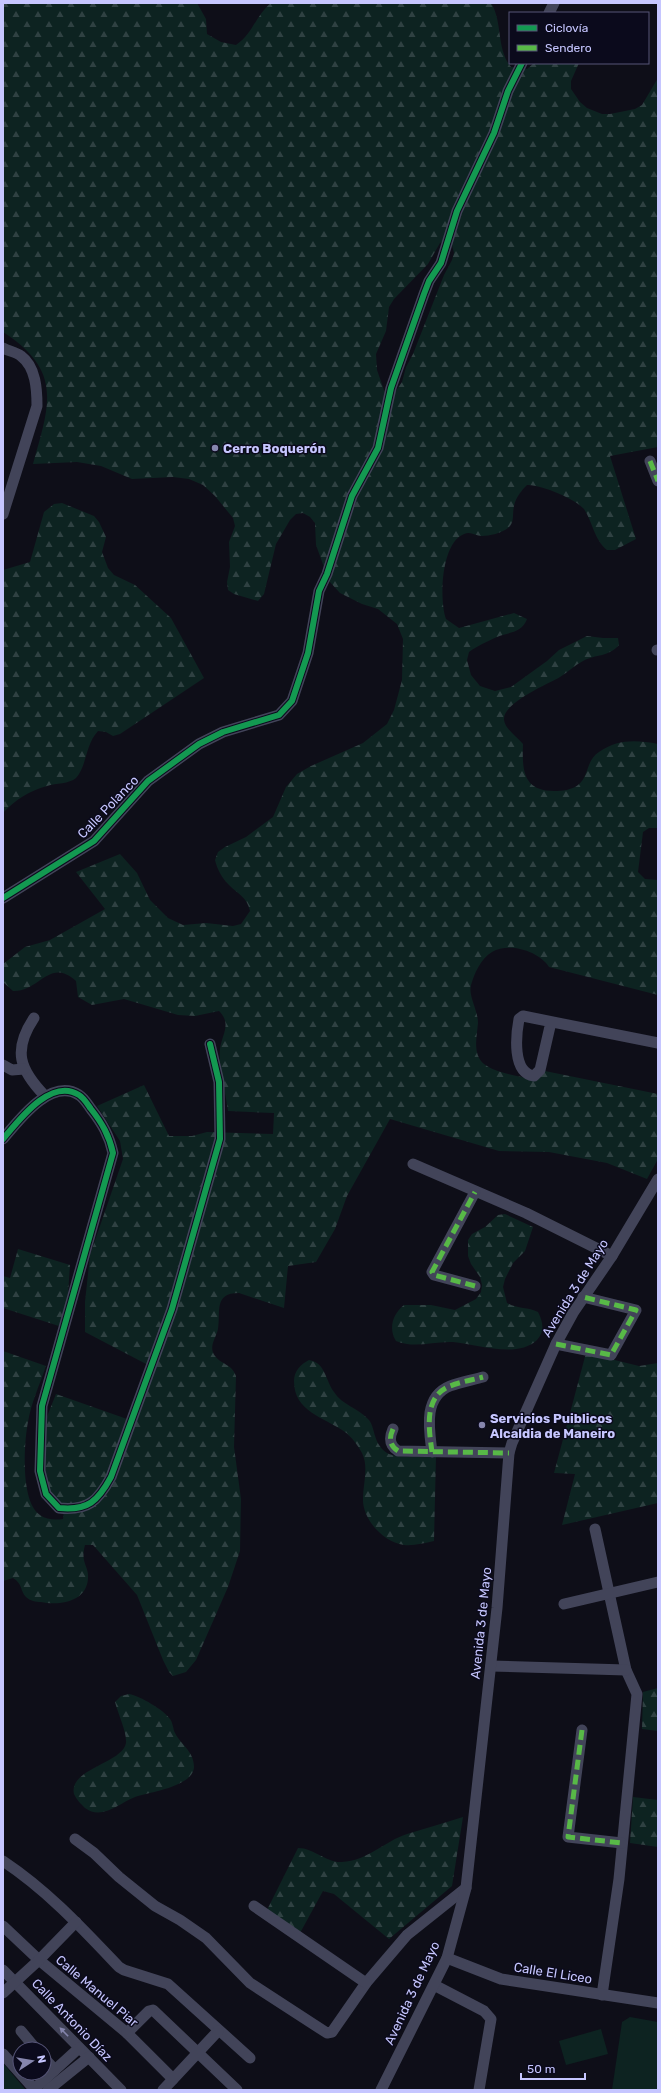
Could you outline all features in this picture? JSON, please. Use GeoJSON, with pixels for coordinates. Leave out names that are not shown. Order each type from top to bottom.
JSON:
{"type":"FeatureCollection","features":[{"type":"Feature","properties":{"kind":"street"},"geometry":{"type":"LineString","coordinates":[[550,12],[554,3]]}},
{"type":"Feature","properties":{"kind":"street","name":"Calle Polanco"},"geometry":{"type":"LineString","coordinates":[[3,898],[94,841],[148,781],[199,744],[223,732],[279,715],[292,701],[308,653],[319,591],[338,540],[352,496],[378,448],[391,388],[424,294],[429,281],[441,263],[457,210],[480,165],[494,133],[508,91],[522,64]]}},
{"type":"Feature","properties":{"kind":"street"},"geometry":{"type":"LineString","coordinates":[[3,348],[21,355],[30,366],[37,393],[36,406],[3,514]]}},
{"type":"Feature","properties":{"kind":"street"},"geometry":{"type":"LineString","coordinates":[[650,461],[658,481]]}},
{"type":"Feature","properties":{"kind":"street"},"geometry":{"type":"LineString","coordinates":[[552,1022],[540,1070],[534,1076],[527,1074],[520,1064],[516,1047],[519,1019],[523,1016],[658,1043]]}},
{"type":"Feature","properties":{"kind":"street"},"geometry":{"type":"LineString","coordinates":[[34,1018],[24,1036],[21,1052],[24,1070],[29,1079],[45,1096]]}},
{"type":"Feature","properties":{"kind":"street"},"geometry":{"type":"LineString","coordinates":[[3,1139],[45,1096],[67,1091],[80,1096],[104,1126],[110,1138],[113,1152],[42,1406],[40,1471],[43,1488],[46,1494],[59,1508],[72,1509],[91,1504],[105,1488],[111,1477],[172,1309],[220,1139],[219,1082],[210,1044]]}},
{"type":"Feature","properties":{"kind":"street"},"geometry":{"type":"LineString","coordinates":[[3,1065],[12,1070],[24,1070]]}},
{"type":"Feature","properties":{"kind":"street"},"geometry":{"type":"LineString","coordinates":[[413,1164],[526,1213],[612,1256]]}},
{"type":"Feature","properties":{"kind":"street","name":"Avenida 3 de Mayo"},"geometry":{"type":"LineString","coordinates":[[381,2090],[448,1958],[466,1888],[491,1666],[509,1452],[556,1344],[583,1297],[612,1256],[658,1179]]}},
{"type":"Feature","properties":{"kind":"street"},"geometry":{"type":"LineString","coordinates":[[475,1192],[432,1272],[434,1275],[475,1286]]}},
{"type":"Feature","properties":{"kind":"street"},"geometry":{"type":"LineString","coordinates":[[556,1344],[611,1355],[636,1310],[583,1297]]}},
{"type":"Feature","properties":{"kind":"street"},"geometry":{"type":"LineString","coordinates":[[432,1452],[428,1422],[431,1404],[441,1391],[450,1386],[483,1377]]}},
{"type":"Feature","properties":{"kind":"street"},"geometry":{"type":"LineString","coordinates":[[393,1428],[390,1442],[393,1448],[398,1451],[509,1452]]}},
{"type":"Feature","properties":{"kind":"street"},"geometry":{"type":"LineString","coordinates":[[595,1529],[626,1670],[637,1694],[622,1843],[602,1995]]}},
{"type":"Feature","properties":{"kind":"street"},"geometry":{"type":"LineString","coordinates":[[564,1604],[658,1582]]}},
{"type":"Feature","properties":{"kind":"street"},"geometry":{"type":"LineString","coordinates":[[491,1666],[626,1670]]}},
{"type":"Feature","properties":{"kind":"street"},"geometry":{"type":"LineString","coordinates":[[582,1730],[568,1837],[622,1843]]}},
{"type":"Feature","properties":{"kind":"street"},"geometry":{"type":"LineString","coordinates":[[75,1839],[94,1853],[119,1877],[155,1906],[180,1920],[206,1938],[250,1983],[327,2033],[332,2032],[366,1983],[407,1934],[466,1888]]}},
{"type":"Feature","properties":{"kind":"street"},"geometry":{"type":"LineString","coordinates":[[3,1861],[31,1880],[76,1922],[119,1967],[168,1984],[250,2058]]}},
{"type":"Feature","properties":{"kind":"street"},"geometry":{"type":"LineString","coordinates":[[254,1906],[366,1983]]}},
{"type":"Feature","properties":{"kind":"street"},"geometry":{"type":"LineString","coordinates":[[3,1993],[39,1960],[76,1922]]}},
{"type":"Feature","properties":{"kind":"street","name":"Calle Manuel Piar"},"geometry":{"type":"LineString","coordinates":[[3,1926],[39,1960],[127,2033],[173,2078]]}},
{"type":"Feature","properties":{"kind":"street","name":"Calle El Liceo"},"geometry":{"type":"LineString","coordinates":[[448,1958],[501,1979],[658,2003]]}},
{"type":"Feature","properties":{"kind":"street","name":"Calle Antonio Díaz"},"geometry":{"type":"LineString","coordinates":[[3,1970],[121,2090]]}},
{"type":"Feature","properties":{"kind":"street"},"geometry":{"type":"LineString","coordinates":[[434,1985],[484,2011],[491,2019],[479,2090]]}},
{"type":"Feature","properties":{"kind":"street"},"geometry":{"type":"LineString","coordinates":[[127,2033],[149,2010],[153,2010],[237,2090]]}},
{"type":"Feature","properties":{"kind":"street"},"geometry":{"type":"LineString","coordinates":[[163,2090],[218,2030]]}},
{"type":"Feature","properties":{"kind":"street"},"geometry":{"type":"LineString","coordinates":[[21,2032],[29,2041]]}},
{"type":"Feature","properties":{"kind":"street"},"geometry":{"type":"LineString","coordinates":[[3,2054],[34,2090],[79,2048]]}},
{"type":"Feature","properties":{"kind":"street"},"geometry":{"type":"LineString","coordinates":[[48,2090],[88,2057]]}},
{"type":"Feature","properties":{"kind":"street"},"geometry":{"type":"LineString","coordinates":[[52,2067],[55,2070]]}},
{"type":"Feature","properties":{"kind":"green space"},"geometry":{"type":"Polygon","coordinates":[[[3,3],[197,3],[206,19],[207,34],[221,42],[236,45],[246,36],[261,13],[271,3],[491,3],[497,18],[503,52],[511,67],[527,69],[533,64],[579,64],[571,81],[571,89],[580,102],[587,108],[602,114],[635,109],[642,105],[658,78],[658,447],[610,456],[636,539],[615,550],[607,550],[596,536],[587,514],[580,505],[549,490],[533,485],[527,485],[516,500],[512,521],[508,528],[499,533],[482,536],[466,533],[456,539],[450,548],[446,560],[443,599],[446,619],[459,628],[514,613],[527,619],[525,624],[518,630],[502,635],[469,652],[467,660],[471,675],[480,686],[495,691],[511,687],[547,661],[559,650],[587,636],[618,638],[619,645],[611,652],[588,659],[560,677],[536,689],[510,707],[505,714],[504,720],[507,727],[523,744],[523,762],[526,777],[530,783],[544,790],[560,791],[576,787],[582,782],[595,755],[613,745],[635,741],[658,744],[658,828],[649,828],[643,832],[638,872],[645,879],[658,880],[658,995],[549,967],[538,956],[515,948],[499,949],[484,958],[476,971],[470,989],[478,1018],[476,1045],[478,1055],[480,1060],[489,1067],[502,1072],[536,1080],[540,1070],[658,1094],[658,1159],[647,1179],[607,1163],[549,1152],[499,1151],[390,1119],[347,1196],[335,1229],[316,1262],[288,1266],[284,1308],[239,1293],[225,1296],[220,1305],[218,1329],[212,1349],[215,1356],[232,1369],[236,1376],[234,1447],[241,1499],[240,1551],[228,1587],[196,1660],[186,1672],[173,1676],[169,1672],[163,1660],[137,1595],[93,1545],[85,1545],[84,1560],[88,1574],[86,1586],[83,1592],[71,1600],[56,1603],[33,1601],[26,1597],[20,1585],[13,1578],[3,1581],[3,1351],[46,1366],[29,1415],[25,1443],[26,1485],[29,1498],[34,1508],[40,1515],[45,1518],[57,1520],[63,1519],[64,1510],[44,1483],[44,1424],[56,1394],[127,1419],[148,1365],[85,1332],[85,1302],[90,1255],[123,1159],[120,1141],[97,1106],[144,1085],[169,1136],[192,1136],[207,1132],[273,1134],[274,1113],[228,1111],[221,1071],[220,1055],[226,1025],[223,1016],[219,1011],[195,1016],[178,1015],[124,999],[92,1005],[78,997],[76,981],[67,975],[59,973],[44,977],[22,990],[13,991],[3,982],[3,964],[25,947],[50,940],[105,909],[76,872],[120,854],[137,873],[150,900],[168,918],[183,925],[206,923],[233,926],[241,924],[250,911],[249,906],[242,896],[229,885],[220,873],[215,860],[218,852],[246,837],[273,817],[286,787],[297,774],[311,766],[363,743],[387,724],[394,710],[402,680],[403,639],[397,624],[378,609],[362,604],[340,593],[329,581],[316,545],[315,523],[310,517],[303,513],[296,514],[290,520],[276,544],[264,594],[258,601],[234,594],[228,590],[227,582],[230,567],[229,542],[235,526],[233,518],[215,496],[203,485],[189,479],[173,477],[132,479],[101,466],[77,462],[33,464],[44,424],[47,407],[47,391],[44,376],[36,361],[22,346],[3,332],[3,3]],[[447,239],[440,243],[428,264],[394,299],[389,307],[386,331],[376,354],[377,370],[385,393],[393,395],[402,382],[406,367],[413,354],[454,253],[452,245],[447,239]]]}},
{"type":"Feature","properties":{"kind":"green space"},"geometry":{"type":"Polygon","coordinates":[[[62,503],[94,516],[99,522],[106,537],[102,552],[108,568],[114,575],[135,585],[171,618],[204,678],[120,734],[113,736],[106,732],[98,731],[91,743],[80,773],[76,778],[28,793],[12,804],[3,813],[3,570],[30,562],[44,512],[54,504],[62,503]]]}},
{"type":"Feature","properties":{"kind":"green space"},"geometry":{"type":"Polygon","coordinates":[[[505,1214],[533,1227],[525,1251],[513,1263],[505,1279],[503,1287],[507,1303],[538,1312],[542,1326],[540,1337],[529,1346],[508,1350],[453,1342],[417,1345],[396,1341],[392,1331],[392,1326],[397,1313],[404,1305],[431,1305],[455,1310],[476,1299],[481,1292],[482,1285],[480,1277],[471,1264],[468,1256],[468,1240],[472,1234],[485,1227],[498,1215],[505,1214]]]}},
{"type":"Feature","properties":{"kind":"green space"},"geometry":{"type":"Polygon","coordinates":[[[18,1249],[70,1265],[67,1308],[62,1327],[3,1308],[3,1276],[10,1278],[18,1249]]]}},
{"type":"Feature","properties":{"kind":"green space"},"geometry":{"type":"Polygon","coordinates":[[[586,1353],[639,1366],[658,1363],[658,1503],[562,1525],[575,1474],[554,1473],[586,1353]]]}},
{"type":"Feature","properties":{"kind":"green space"},"geometry":{"type":"Polygon","coordinates":[[[309,1360],[315,1362],[322,1368],[331,1387],[341,1400],[368,1419],[379,1445],[387,1453],[404,1457],[436,1456],[434,1541],[412,1545],[396,1543],[382,1534],[370,1521],[364,1506],[365,1464],[361,1451],[347,1434],[305,1407],[299,1400],[295,1391],[295,1374],[303,1364],[309,1360]]]}},
{"type":"Feature","properties":{"kind":"green space"},"geometry":{"type":"Polygon","coordinates":[[[658,1688],[658,1731],[642,1729],[643,1692],[658,1688]]]}},
{"type":"Feature","properties":{"kind":"green space"},"geometry":{"type":"Polygon","coordinates":[[[129,1694],[139,1697],[167,1715],[171,1721],[174,1731],[190,1752],[194,1767],[192,1774],[179,1784],[169,1788],[135,1797],[104,1812],[91,1812],[76,1798],[74,1794],[74,1785],[79,1778],[87,1772],[116,1756],[123,1750],[126,1739],[124,1728],[115,1702],[121,1696],[129,1694]]]}},
{"type":"Feature","properties":{"kind":"green space"},"geometry":{"type":"Polygon","coordinates":[[[633,1797],[658,1800],[658,1847],[630,1843],[633,1797]]]}},
{"type":"Feature","properties":{"kind":"green space"},"geometry":{"type":"Polygon","coordinates":[[[463,1817],[452,1886],[389,1939],[334,1894],[323,1891],[300,1933],[266,1912],[298,1848],[309,1850],[336,1862],[351,1861],[368,1855],[399,1837],[463,1817]]]}},
{"type":"Feature","properties":{"kind":"green space"},"geometry":{"type":"Polygon","coordinates":[[[630,2017],[658,2022],[658,2090],[612,2090],[622,2022],[630,2017]]]}},
{"type":"Feature","properties":{"kind":"green space"},"geometry":{"type":"Polygon","coordinates":[[[601,2029],[608,2054],[566,2065],[559,2041],[601,2029]]]}},
{"type":"Feature","properties":{"kind":"green space"},"geometry":{"type":"Polygon","coordinates":[[[3,2063],[12,2074],[12,2081],[18,2081],[25,2089],[3,2090],[3,2063]]]}},
{"type":"Feature","properties":{"kind":"marked path"},"geometry":{"type":"LineString","coordinates":[[650,461],[658,481]]}},
{"type":"Feature","properties":{"kind":"marked path"},"geometry":{"type":"LineString","coordinates":[[475,1192],[432,1272],[434,1275],[475,1286]]}},
{"type":"Feature","properties":{"kind":"marked path"},"geometry":{"type":"LineString","coordinates":[[556,1344],[611,1355],[636,1310],[583,1297]]}},
{"type":"Feature","properties":{"kind":"marked path"},"geometry":{"type":"LineString","coordinates":[[432,1452],[429,1424],[430,1414],[435,1398],[441,1391],[450,1386],[483,1377]]}},
{"type":"Feature","properties":{"kind":"marked path"},"geometry":{"type":"LineString","coordinates":[[393,1429],[391,1444],[398,1451],[509,1453]]}},
{"type":"Feature","properties":{"kind":"marked path"},"geometry":{"type":"LineString","coordinates":[[582,1730],[568,1837],[622,1843]]}},
{"type":"Feature","properties":{"kind":"cycle path"},"geometry":{"type":"LineString","coordinates":[[3,898],[94,841],[148,781],[199,744],[223,732],[279,715],[292,701],[308,653],[319,591],[327,574],[352,496],[378,448],[391,388],[424,294],[429,281],[441,263],[457,211],[494,133],[508,91],[522,64]]}},
{"type":"Feature","properties":{"kind":"cycle path"},"geometry":{"type":"LineString","coordinates":[[3,1139],[36,1103],[47,1096],[58,1092],[68,1091],[81,1096],[95,1114],[102,1124],[113,1153],[42,1406],[40,1471],[46,1494],[59,1508],[78,1508],[91,1503],[101,1492],[111,1477],[172,1309],[220,1139],[219,1082],[210,1044]]}},
{"type":"Feature","properties":{"kind":"place","name":"Cerro Boquerón"},"geometry":{"type":"Point","coordinates":[215,448]}},
{"type":"Feature","properties":{"kind":"place","name":"Servicios Puiblicos Alcaldia de Maneiro"},"geometry":{"type":"Point","coordinates":[482,1425]}}]}
